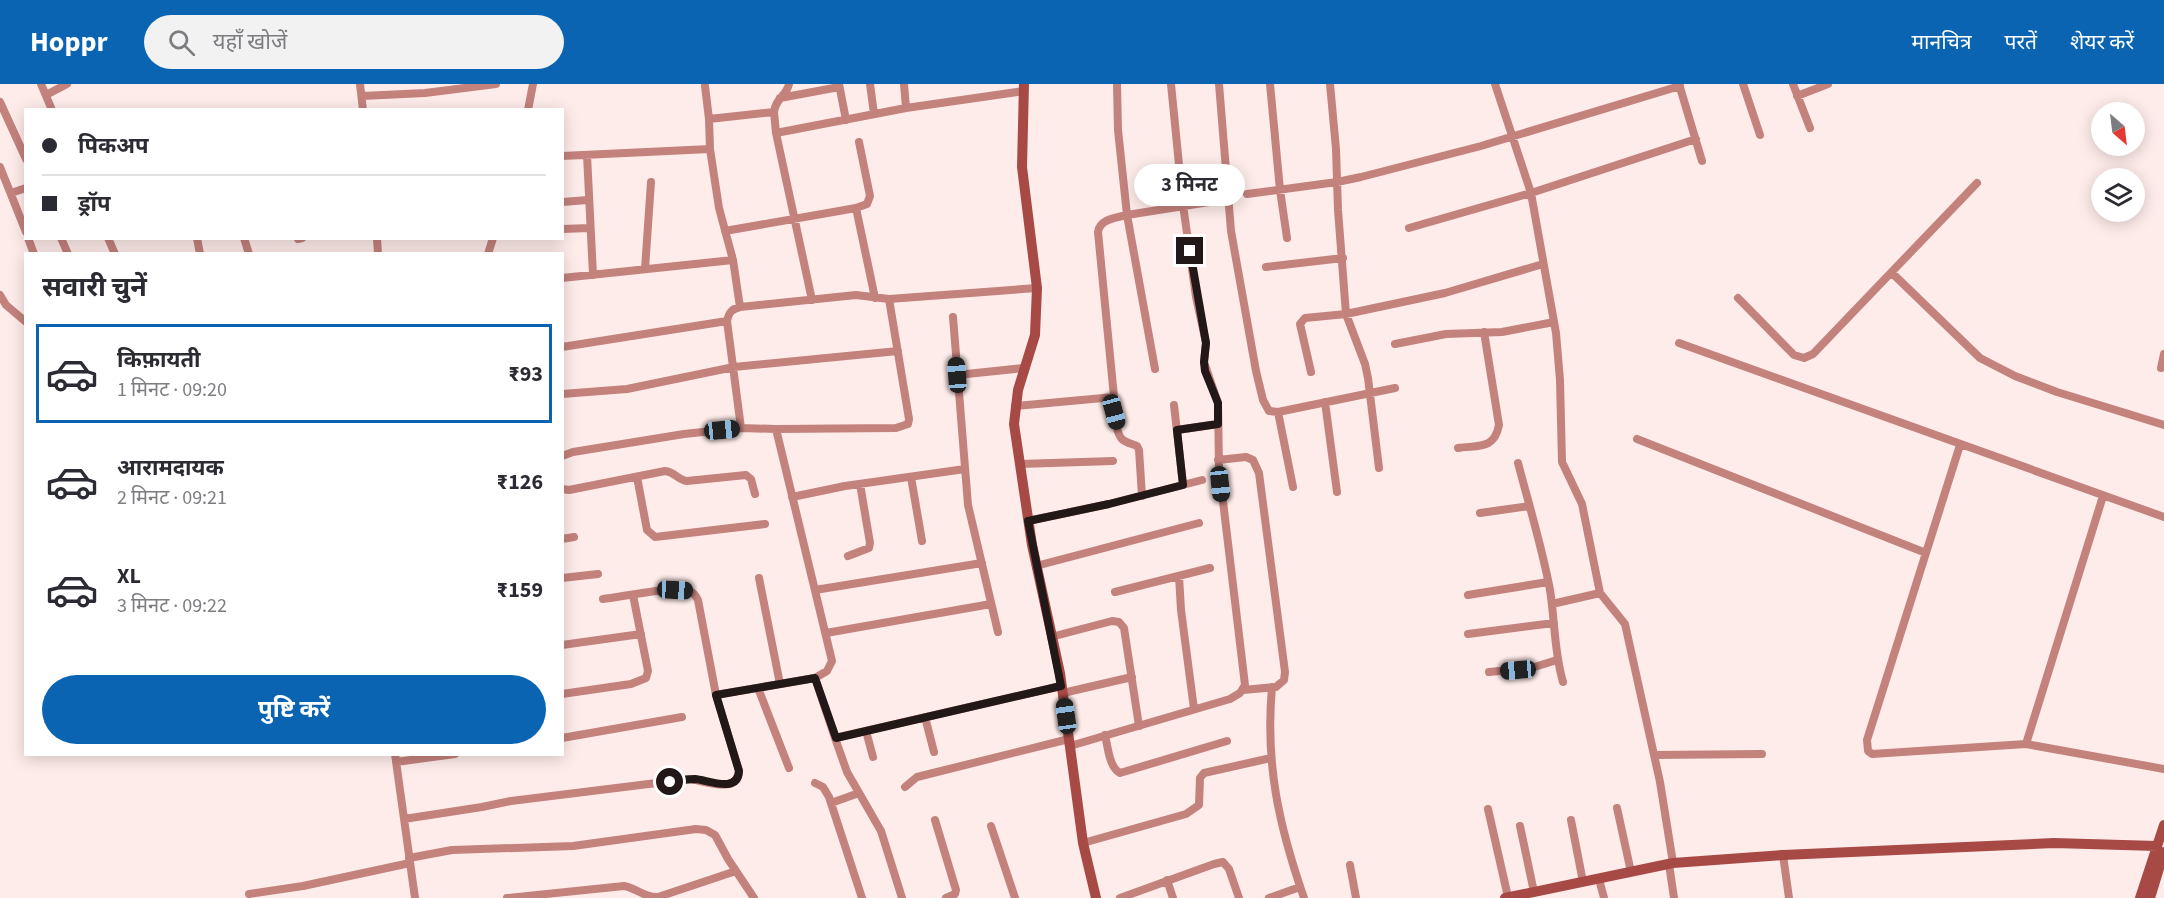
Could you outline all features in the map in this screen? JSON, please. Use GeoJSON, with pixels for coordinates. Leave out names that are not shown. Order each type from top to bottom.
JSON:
{"type":"FeatureCollection","features":[{"type":"Feature","properties":{"kind":"street"},"geometry":{"type":"LineString","coordinates":[[41,84],[51,108]]}},
{"type":"Feature","properties":{"kind":"street"},"geometry":{"type":"LineString","coordinates":[[46,95],[67,84]]}},
{"type":"Feature","properties":{"kind":"street"},"geometry":{"type":"LineString","coordinates":[[360,84],[363,108]]}},
{"type":"Feature","properties":{"kind":"street"},"geometry":{"type":"LineString","coordinates":[[362,96],[425,88],[496,84]]}},
{"type":"Feature","properties":{"kind":"street"},"geometry":{"type":"LineString","coordinates":[[528,108],[533,84]]}},
{"type":"Feature","properties":{"kind":"street"},"geometry":{"type":"LineString","coordinates":[[789,84],[789,88],[776,103],[774,112],[776,133],[812,300]]}},
{"type":"Feature","properties":{"kind":"street"},"geometry":{"type":"LineString","coordinates":[[870,84],[874,114]]}},
{"type":"Feature","properties":{"kind":"street"},"geometry":{"type":"LineString","coordinates":[[906,84],[906,108]]}},
{"type":"Feature","properties":{"kind":"street"},"geometry":{"type":"LineString","coordinates":[[1117,84],[1118,130],[1127,215],[1155,369]]}},
{"type":"Feature","properties":{"kind":"street"},"geometry":{"type":"LineString","coordinates":[[1171,84],[1183,205],[1196,297],[1206,343],[1205,371],[1218,403],[1218,460],[1237,611],[1245,685],[1243,690]]}},
{"type":"Feature","properties":{"kind":"street"},"geometry":{"type":"LineString","coordinates":[[1219,84],[1231,231],[1263,400],[1269,411],[1278,412],[1395,388]]}},
{"type":"Feature","properties":{"kind":"street"},"geometry":{"type":"LineString","coordinates":[[1270,84],[1287,238]]}},
{"type":"Feature","properties":{"kind":"street"},"geometry":{"type":"LineString","coordinates":[[1330,84],[1347,314],[1365,363],[1379,468]]}},
{"type":"Feature","properties":{"kind":"street"},"geometry":{"type":"LineString","coordinates":[[1507,84],[1496,86],[1530,193],[1554,322],[1560,381],[1562,462],[1582,504],[1600,593],[1625,624],[1654,755],[1674,898]]}},
{"type":"Feature","properties":{"kind":"street"},"geometry":{"type":"LineString","coordinates":[[1743,84],[1760,135]]}},
{"type":"Feature","properties":{"kind":"street"},"geometry":{"type":"LineString","coordinates":[[1793,84],[1810,128]]}},
{"type":"Feature","properties":{"kind":"street"},"geometry":{"type":"LineString","coordinates":[[1797,96],[1827,84]]}},
{"type":"Feature","properties":{"kind":"street"},"geometry":{"type":"LineString","coordinates":[[780,98],[839,85],[846,120]]}},
{"type":"Feature","properties":{"kind":"street"},"geometry":{"type":"LineString","coordinates":[[1247,194],[1337,182],[1512,136],[1679,85],[1702,161]]}},
{"type":"Feature","properties":{"kind":"street"},"geometry":{"type":"LineString","coordinates":[[705,86],[715,185],[733,260],[741,307]]}},
{"type":"Feature","properties":{"kind":"street"},"geometry":{"type":"LineString","coordinates":[[776,133],[1024,88],[1022,167],[1037,288],[1035,335],[1015,406],[1014,424],[1036,566],[1062,689],[1083,843],[1096,898]]}},
{"type":"Feature","properties":{"kind":"street"},"geometry":{"type":"LineString","coordinates":[[0,102],[24,155]]}},
{"type":"Feature","properties":{"kind":"street"},"geometry":{"type":"LineString","coordinates":[[709,119],[774,112]]}},
{"type":"Feature","properties":{"kind":"street"},"geometry":{"type":"LineString","coordinates":[[1410,228],[1530,193],[1696,139]]}},
{"type":"Feature","properties":{"kind":"street"},"geometry":{"type":"LineString","coordinates":[[725,231],[794,220],[867,204],[869,200],[859,142]]}},
{"type":"Feature","properties":{"kind":"street"},"geometry":{"type":"LineString","coordinates":[[564,156],[710,149]]}},
{"type":"Feature","properties":{"kind":"street"},"geometry":{"type":"LineString","coordinates":[[586,155],[593,275]]}},
{"type":"Feature","properties":{"kind":"street"},"geometry":{"type":"LineString","coordinates":[[0,167],[24,227]]}},
{"type":"Feature","properties":{"kind":"street"},"geometry":{"type":"LineString","coordinates":[[645,269],[651,182]]}},
{"type":"Feature","properties":{"kind":"street"},"geometry":{"type":"LineString","coordinates":[[1738,298],[1794,355],[1804,358],[1813,354],[1977,183]]}},
{"type":"Feature","properties":{"kind":"street"},"geometry":{"type":"LineString","coordinates":[[10,194],[24,189]]}},
{"type":"Feature","properties":{"kind":"street"},"geometry":{"type":"LineString","coordinates":[[1142,496],[1139,450],[1137,446],[1122,440],[1114,412],[1099,226],[1104,221],[1127,215],[1228,199]]}},
{"type":"Feature","properties":{"kind":"street"},"geometry":{"type":"LineString","coordinates":[[564,202],[588,200]]}},
{"type":"Feature","properties":{"kind":"street"},"geometry":{"type":"LineString","coordinates":[[856,208],[875,298]]}},
{"type":"Feature","properties":{"kind":"street"},"geometry":{"type":"LineString","coordinates":[[564,229],[590,228]]}},
{"type":"Feature","properties":{"kind":"street"},"geometry":{"type":"LineString","coordinates":[[1266,267],[1343,258]]}},
{"type":"Feature","properties":{"kind":"street"},"geometry":{"type":"LineString","coordinates":[[564,278],[733,260]]}},
{"type":"Feature","properties":{"kind":"street"},"geometry":{"type":"LineString","coordinates":[[1311,372],[1300,324],[1309,316],[1347,314],[1445,293],[1543,264]]}},
{"type":"Feature","properties":{"kind":"street"},"geometry":{"type":"LineString","coordinates":[[1892,273],[1980,358],[2015,376],[2057,392],[2164,425]]}},
{"type":"Feature","properties":{"kind":"street"},"geometry":{"type":"LineString","coordinates":[[741,428],[727,321],[732,309],[856,296],[889,299],[1037,288]]}},
{"type":"Feature","properties":{"kind":"street"},"geometry":{"type":"LineString","coordinates":[[0,295],[6,305],[24,320]]}},
{"type":"Feature","properties":{"kind":"street"},"geometry":{"type":"LineString","coordinates":[[564,455],[684,434],[741,428],[903,427],[908,424],[909,419],[889,299]]}},
{"type":"Feature","properties":{"kind":"street"},"geometry":{"type":"LineString","coordinates":[[953,317],[968,504],[998,632]]}},
{"type":"Feature","properties":{"kind":"street"},"geometry":{"type":"LineString","coordinates":[[564,347],[727,321]]}},
{"type":"Feature","properties":{"kind":"street"},"geometry":{"type":"LineString","coordinates":[[1395,344],[1446,334],[1502,332],[1554,322]]}},
{"type":"Feature","properties":{"kind":"street"},"geometry":{"type":"LineString","coordinates":[[1458,448],[1487,444],[1497,435],[1498,425],[1484,332]]}},
{"type":"Feature","properties":{"kind":"street"},"geometry":{"type":"LineString","coordinates":[[1679,343],[2164,517]]}},
{"type":"Feature","properties":{"kind":"street"},"geometry":{"type":"LineString","coordinates":[[564,394],[627,389],[734,367],[898,351]]}},
{"type":"Feature","properties":{"kind":"street"},"geometry":{"type":"LineString","coordinates":[[2161,368],[2164,354]]}},
{"type":"Feature","properties":{"kind":"street"},"geometry":{"type":"LineString","coordinates":[[957,375],[1024,369]]}},
{"type":"Feature","properties":{"kind":"street"},"geometry":{"type":"LineString","coordinates":[[1015,406],[1114,397]]}},
{"type":"Feature","properties":{"kind":"street"},"geometry":{"type":"LineString","coordinates":[[1325,402],[1337,492]]}},
{"type":"Feature","properties":{"kind":"street"},"geometry":{"type":"LineString","coordinates":[[1174,405],[1183,485]]}},
{"type":"Feature","properties":{"kind":"street"},"geometry":{"type":"LineString","coordinates":[[1278,412],[1293,487]]}},
{"type":"Feature","properties":{"kind":"street"},"geometry":{"type":"LineString","coordinates":[[1177,430],[1218,424]]}},
{"type":"Feature","properties":{"kind":"street"},"geometry":{"type":"LineString","coordinates":[[716,695],[815,678],[830,667],[832,661],[776,429]]}},
{"type":"Feature","properties":{"kind":"street"},"geometry":{"type":"LineString","coordinates":[[1637,439],[1926,553]]}},
{"type":"Feature","properties":{"kind":"street"},"geometry":{"type":"LineString","coordinates":[[1960,445],[1867,740],[1869,752],[1872,754],[2026,744],[2164,770]]}},
{"type":"Feature","properties":{"kind":"street"},"geometry":{"type":"LineString","coordinates":[[904,787],[917,777],[1105,735],[1230,699],[1243,690],[1281,685],[1285,672],[1259,473],[1253,460],[1246,457],[1218,460]]}},
{"type":"Feature","properties":{"kind":"street"},"geometry":{"type":"LineString","coordinates":[[1020,464],[1113,461]]}},
{"type":"Feature","properties":{"kind":"street"},"geometry":{"type":"LineString","coordinates":[[1518,462],[1548,582],[1557,660],[1563,682]]}},
{"type":"Feature","properties":{"kind":"street"},"geometry":{"type":"LineString","coordinates":[[792,497],[860,484],[965,469]]}},
{"type":"Feature","properties":{"kind":"street"},"geometry":{"type":"LineString","coordinates":[[564,489],[665,471],[672,472],[687,481],[746,475],[751,479],[755,494]]}},
{"type":"Feature","properties":{"kind":"street"},"geometry":{"type":"LineString","coordinates":[[637,477],[648,530],[655,537],[765,524]]}},
{"type":"Feature","properties":{"kind":"street"},"geometry":{"type":"LineString","coordinates":[[911,477],[922,541]]}},
{"type":"Feature","properties":{"kind":"street"},"geometry":{"type":"LineString","coordinates":[[1028,521],[1142,496],[1202,480]]}},
{"type":"Feature","properties":{"kind":"street"},"geometry":{"type":"LineString","coordinates":[[848,556],[869,548],[870,543],[860,484]]}},
{"type":"Feature","properties":{"kind":"street"},"geometry":{"type":"LineString","coordinates":[[2026,744],[2103,496]]}},
{"type":"Feature","properties":{"kind":"street"},"geometry":{"type":"LineString","coordinates":[[1480,513],[1529,506]]}},
{"type":"Feature","properties":{"kind":"street"},"geometry":{"type":"LineString","coordinates":[[1036,566],[1199,523]]}},
{"type":"Feature","properties":{"kind":"street"},"geometry":{"type":"LineString","coordinates":[[564,539],[574,537]]}},
{"type":"Feature","properties":{"kind":"street"},"geometry":{"type":"LineString","coordinates":[[815,590],[982,563]]}},
{"type":"Feature","properties":{"kind":"street"},"geometry":{"type":"LineString","coordinates":[[1115,592],[1210,568]]}},
{"type":"Feature","properties":{"kind":"street"},"geometry":{"type":"LineString","coordinates":[[564,578],[598,574]]}},
{"type":"Feature","properties":{"kind":"street"},"geometry":{"type":"LineString","coordinates":[[1179,576],[1194,709]]}},
{"type":"Feature","properties":{"kind":"street"},"geometry":{"type":"LineString","coordinates":[[759,578],[780,684]]}},
{"type":"Feature","properties":{"kind":"street"},"geometry":{"type":"LineString","coordinates":[[1468,595],[1548,582]]}},
{"type":"Feature","properties":{"kind":"street"},"geometry":{"type":"LineString","coordinates":[[404,819],[522,799],[689,779],[732,784],[738,778],[739,771],[716,695],[698,600],[695,595],[689,591],[675,590],[603,599]]}},
{"type":"Feature","properties":{"kind":"street"},"geometry":{"type":"LineString","coordinates":[[1552,604],[1600,593]]}},
{"type":"Feature","properties":{"kind":"street"},"geometry":{"type":"LineString","coordinates":[[564,694],[631,684],[646,678],[648,671],[633,595]]}},
{"type":"Feature","properties":{"kind":"street"},"geometry":{"type":"LineString","coordinates":[[826,633],[991,604]]}},
{"type":"Feature","properties":{"kind":"street"},"geometry":{"type":"LineString","coordinates":[[1051,637],[1112,621],[1119,622],[1125,628],[1139,726]]}},
{"type":"Feature","properties":{"kind":"street"},"geometry":{"type":"LineString","coordinates":[[1468,634],[1554,623]]}},
{"type":"Feature","properties":{"kind":"street"},"geometry":{"type":"LineString","coordinates":[[564,645],[641,634]]}},
{"type":"Feature","properties":{"kind":"street"},"geometry":{"type":"LineString","coordinates":[[1489,672],[1531,668],[1557,660]]}},
{"type":"Feature","properties":{"kind":"street"},"geometry":{"type":"LineString","coordinates":[[836,738],[925,717],[1132,677]]}},
{"type":"Feature","properties":{"kind":"street"},"geometry":{"type":"LineString","coordinates":[[815,678],[847,772],[881,831],[902,898]]}},
{"type":"Feature","properties":{"kind":"street"},"geometry":{"type":"LineString","coordinates":[[1272,687],[1269,716],[1270,758],[1287,848],[1304,898]]}},
{"type":"Feature","properties":{"kind":"street"},"geometry":{"type":"LineString","coordinates":[[758,688],[789,768]]}},
{"type":"Feature","properties":{"kind":"street"},"geometry":{"type":"LineString","coordinates":[[564,738],[682,717]]}},
{"type":"Feature","properties":{"kind":"street"},"geometry":{"type":"LineString","coordinates":[[925,717],[934,752]]}},
{"type":"Feature","properties":{"kind":"street"},"geometry":{"type":"LineString","coordinates":[[866,731],[873,757]]}},
{"type":"Feature","properties":{"kind":"street"},"geometry":{"type":"LineString","coordinates":[[1105,735],[1112,765],[1120,773],[1227,741]]}},
{"type":"Feature","properties":{"kind":"street"},"geometry":{"type":"LineString","coordinates":[[1654,755],[1762,754]]}},
{"type":"Feature","properties":{"kind":"street"},"geometry":{"type":"LineString","coordinates":[[415,898],[395,758],[425,756]]}},
{"type":"Feature","properties":{"kind":"street"},"geometry":{"type":"LineString","coordinates":[[1083,843],[1186,814],[1199,805],[1201,800],[1200,778],[1204,773],[1270,758]]}},
{"type":"Feature","properties":{"kind":"street"},"geometry":{"type":"LineString","coordinates":[[814,783],[823,787],[831,803],[862,898]]}},
{"type":"Feature","properties":{"kind":"street"},"geometry":{"type":"LineString","coordinates":[[831,803],[860,793]]}},
{"type":"Feature","properties":{"kind":"street"},"geometry":{"type":"LineString","coordinates":[[1617,808],[1630,872]]}},
{"type":"Feature","properties":{"kind":"street"},"geometry":{"type":"LineString","coordinates":[[1488,809],[1507,898],[1534,892],[1553,893],[1583,882],[1671,864],[1783,855],[2054,843],[2161,849]]}},
{"type":"Feature","properties":{"kind":"street"},"geometry":{"type":"LineString","coordinates":[[935,820],[956,890],[955,894],[946,898]]}},
{"type":"Feature","properties":{"kind":"street"},"geometry":{"type":"LineString","coordinates":[[1571,820],[1583,882]]}},
{"type":"Feature","properties":{"kind":"street"},"geometry":{"type":"LineString","coordinates":[[991,825],[1015,898]]}},
{"type":"Feature","properties":{"kind":"street"},"geometry":{"type":"LineString","coordinates":[[2150,898],[2164,825]]}},
{"type":"Feature","properties":{"kind":"street"},"geometry":{"type":"LineString","coordinates":[[1520,826],[1534,892]]}},
{"type":"Feature","properties":{"kind":"street"},"geometry":{"type":"LineString","coordinates":[[249,894],[313,884],[452,850],[573,846],[696,829],[706,830],[715,836],[754,898]]}},
{"type":"Feature","properties":{"kind":"street"},"geometry":{"type":"LineString","coordinates":[[2140,898],[2161,849]]}},
{"type":"Feature","properties":{"kind":"street"},"geometry":{"type":"LineString","coordinates":[[1783,855],[1789,898]]}},
{"type":"Feature","properties":{"kind":"street"},"geometry":{"type":"LineString","coordinates":[[1120,898],[1223,862],[1229,869],[1239,898]]}},
{"type":"Feature","properties":{"kind":"street"},"geometry":{"type":"LineString","coordinates":[[1350,865],[1356,898]]}},
{"type":"Feature","properties":{"kind":"street"},"geometry":{"type":"LineString","coordinates":[[507,898],[624,886],[631,887],[645,896],[658,897],[736,871]]}},
{"type":"Feature","properties":{"kind":"street"},"geometry":{"type":"LineString","coordinates":[[1599,879],[1604,898]]}},
{"type":"Feature","properties":{"kind":"street"},"geometry":{"type":"LineString","coordinates":[[1167,880],[1173,898]]}},
{"type":"Feature","properties":{"kind":"street"},"geometry":{"type":"LineString","coordinates":[[1269,898],[1300,887]]}},
{"type":"Feature","properties":{"kind":"route"},"geometry":{"type":"LineString","coordinates":[[670,782],[689,779],[732,784],[738,778],[739,771],[716,695],[815,678],[836,738],[1061,686],[1028,521],[1183,485],[1177,430],[1218,424],[1216,393],[1205,371],[1206,343],[1196,297],[1190,251]]}}]}
